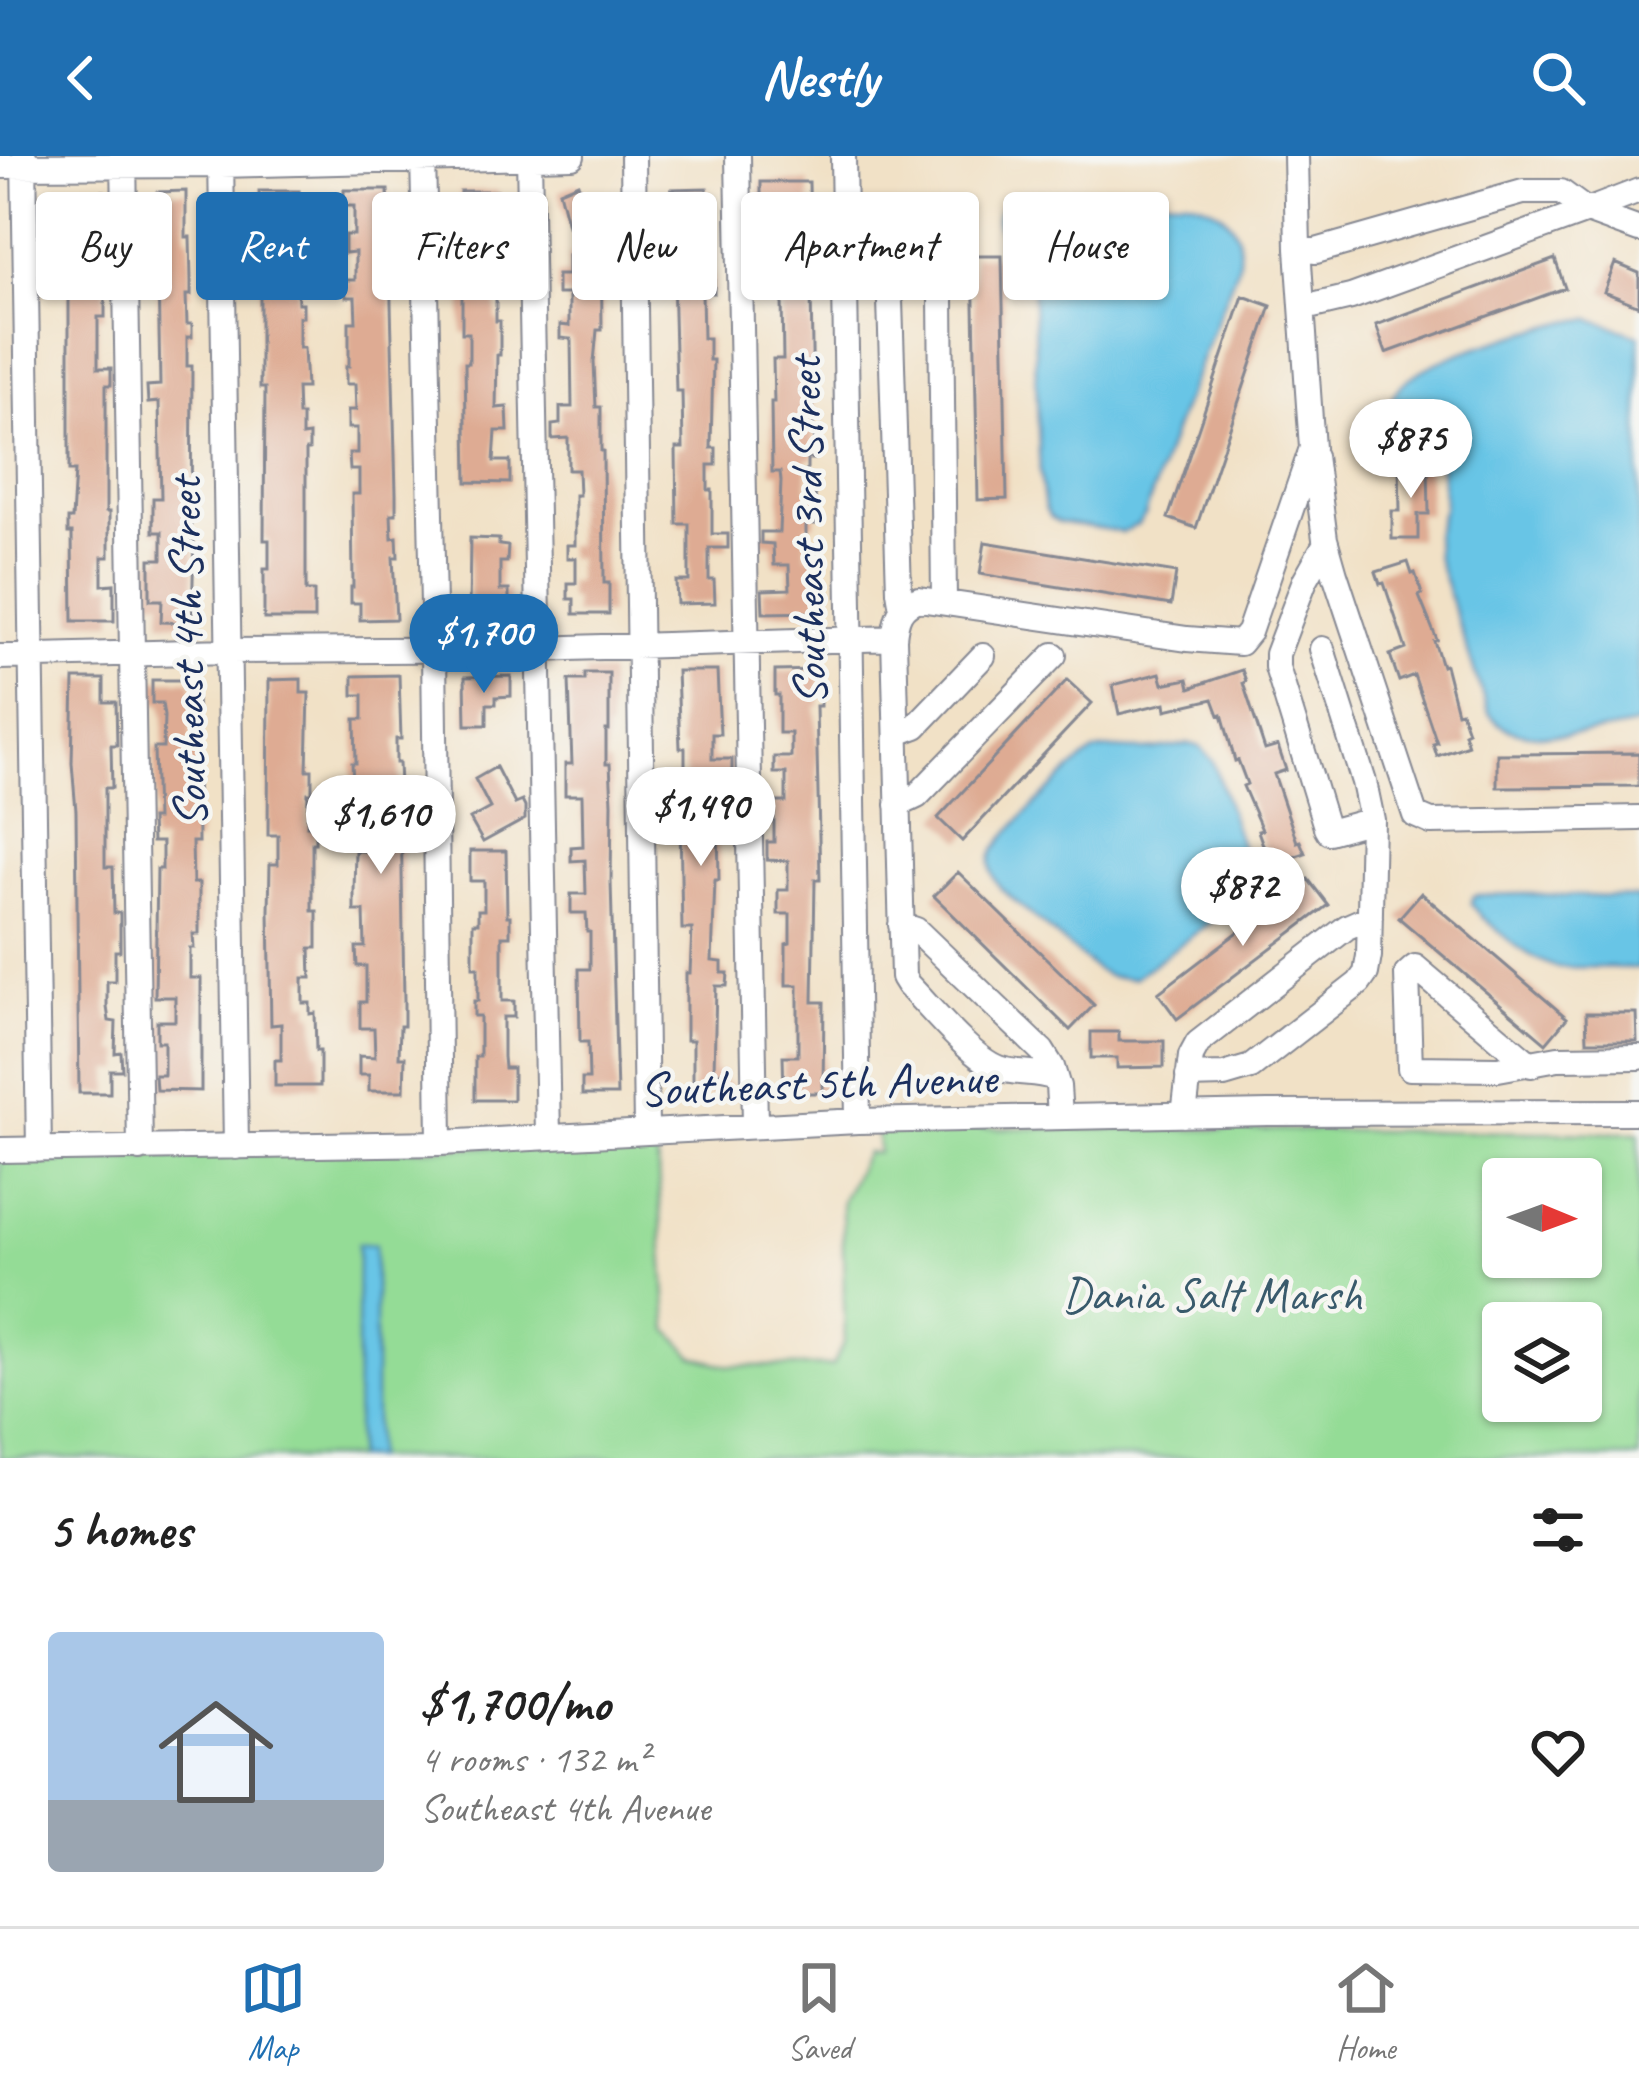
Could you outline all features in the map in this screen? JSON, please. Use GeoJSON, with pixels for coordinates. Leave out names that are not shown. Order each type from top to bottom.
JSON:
{"type":"FeatureCollection","features":[{"type":"Feature","properties":{"kind":"street"},"geometry":{"type":"LineString","coordinates":[[529,156],[548,1136]]}},
{"type":"Feature","properties":{"kind":"street"},"geometry":{"type":"LineString","coordinates":[[39,1150],[16,162],[572,156]]}},
{"type":"Feature","properties":{"kind":"street"},"geometry":{"type":"LineString","coordinates":[[633,156],[646,1130]]}},
{"type":"Feature","properties":{"kind":"street"},"geometry":{"type":"LineString","coordinates":[[738,156],[755,1125]]}},
{"type":"Feature","properties":{"kind":"street","name":"Southeast 3rd Street"},"geometry":{"type":"LineString","coordinates":[[843,156],[858,1121]]}},
{"type":"Feature","properties":{"kind":"street"},"geometry":{"type":"LineString","coordinates":[[1296,156],[1312,448],[1326,543],[1415,815],[1431,822],[1639,818]]}},
{"type":"Feature","properties":{"kind":"street"},"geometry":{"type":"LineString","coordinates":[[423,158],[440,1143]]}},
{"type":"Feature","properties":{"kind":"street"},"geometry":{"type":"LineString","coordinates":[[124,160],[140,1148]]}},
{"type":"Feature","properties":{"kind":"street","name":"Southeast 4th Street"},"geometry":{"type":"LineString","coordinates":[[221,160],[236,1148]]}},
{"type":"Feature","properties":{"kind":"street"},"geometry":{"type":"LineString","coordinates":[[1304,308],[1351,297],[1639,191]]}},
{"type":"Feature","properties":{"kind":"street"},"geometry":{"type":"LineString","coordinates":[[1298,250],[1316,251],[1522,192],[1561,192],[1587,211],[1639,230]]}},
{"type":"Feature","properties":{"kind":"street"},"geometry":{"type":"LineString","coordinates":[[902,609],[890,300],[902,281],[913,275],[934,281],[941,298],[944,601]]}},
{"type":"Feature","properties":{"kind":"street"},"geometry":{"type":"LineString","coordinates":[[1058,1086],[1048,1075],[1007,1071],[980,1058],[903,976],[896,618],[919,599],[1240,643],[1249,632],[1312,448]]}},
{"type":"Feature","properties":{"kind":"street"},"geometry":{"type":"LineString","coordinates":[[1326,543],[1305,580],[1276,667],[1329,832],[1372,820]]}},
{"type":"Feature","properties":{"kind":"street"},"geometry":{"type":"LineString","coordinates":[[0,657],[895,638]]}},
{"type":"Feature","properties":{"kind":"street"},"geometry":{"type":"LineString","coordinates":[[1188,1076],[1224,1075],[1251,1066],[1360,983],[1366,973],[1372,820],[1322,649]]}},
{"type":"Feature","properties":{"kind":"street"},"geometry":{"type":"LineString","coordinates":[[898,805],[916,796],[1054,655]]}},
{"type":"Feature","properties":{"kind":"street"},"geometry":{"type":"LineString","coordinates":[[897,734],[916,726],[983,656]]}},
{"type":"Feature","properties":{"kind":"street"},"geometry":{"type":"LineString","coordinates":[[1184,1114],[1191,1055],[1198,1042],[1347,927],[1370,917]]}},
{"type":"Feature","properties":{"kind":"street"},"geometry":{"type":"LineString","coordinates":[[901,925],[916,930],[1042,1051],[1058,1086],[1060,1117]]}},
{"type":"Feature","properties":{"kind":"street"},"geometry":{"type":"LineString","coordinates":[[1531,1065],[1415,967],[1407,974],[1410,1068],[1498,1069],[1531,1065],[1558,1058],[1639,1057]]}},
{"type":"Feature","properties":{"kind":"street","name":"Southeast 5th Avenue"},"geometry":{"type":"LineString","coordinates":[[0,1150],[440,1143],[858,1121],[1639,1112]]}},
{"type":"Feature","properties":{"kind":"green space","name":"Dania Salt Marsh"},"geometry":{"type":"Polygon","coordinates":[[[877,1127],[1639,1133],[1639,1458],[0,1458],[0,1161],[646,1142],[646,1154],[657,1154],[668,1329],[694,1357],[730,1366],[832,1366],[845,1341],[842,1200],[866,1153],[878,1153],[877,1127]]]}},
{"type":"Feature","properties":{"kind":"water"},"geometry":{"type":"Polygon","coordinates":[[[1169,199],[1219,212],[1238,239],[1238,265],[1145,515],[1123,532],[1058,522],[1045,508],[1033,300],[1169,300],[1169,199]]]}},
{"type":"Feature","properties":{"kind":"water"},"geometry":{"type":"Polygon","coordinates":[[[1003,206],[1003,236],[997,224],[1003,206]]]}},
{"type":"Feature","properties":{"kind":"water"},"geometry":{"type":"Polygon","coordinates":[[[1591,319],[1639,335],[1639,724],[1589,733],[1531,734],[1502,726],[1488,712],[1436,556],[1435,534],[1444,505],[1440,460],[1396,420],[1392,397],[1406,381],[1461,353],[1569,321],[1591,319]]]}},
{"type":"Feature","properties":{"kind":"water"},"geometry":{"type":"Polygon","coordinates":[[[1190,744],[1213,761],[1245,858],[1242,887],[1226,911],[1134,978],[1110,977],[1002,890],[992,870],[992,856],[1040,799],[1088,756],[1108,749],[1190,744]]]}},
{"type":"Feature","properties":{"kind":"water"},"geometry":{"type":"Polygon","coordinates":[[[1477,895],[1639,898],[1639,968],[1546,963],[1510,941],[1471,904],[1477,895]]]}},
{"type":"Feature","properties":{"kind":"water"},"geometry":{"type":"Polygon","coordinates":[[[358,1244],[375,1244],[375,1458],[356,1458],[358,1244]]]}},
{"type":"Feature","properties":{"kind":"building"},"geometry":{"type":"Polygon","coordinates":[[[761,182],[809,182],[809,192],[761,192],[761,182]]]}},
{"type":"Feature","properties":{"kind":"building"},"geometry":{"type":"Polygon","coordinates":[[[578,183],[581,192],[572,192],[572,225],[568,226],[559,191],[578,183]]]}},
{"type":"Feature","properties":{"kind":"building"},"geometry":{"type":"Polygon","coordinates":[[[707,188],[707,192],[671,192],[707,188]]]}},
{"type":"Feature","properties":{"kind":"building"},"geometry":{"type":"Polygon","coordinates":[[[388,190],[372,192],[372,300],[391,300],[396,619],[360,620],[360,603],[351,603],[352,494],[359,494],[359,470],[350,470],[349,453],[357,453],[357,428],[348,428],[348,410],[356,410],[355,384],[346,384],[349,322],[356,322],[355,297],[348,297],[348,280],[355,280],[355,252],[348,253],[348,235],[354,235],[354,206],[348,206],[348,192],[344,192],[388,190]]]}},
{"type":"Feature","properties":{"kind":"building"},"geometry":{"type":"Polygon","coordinates":[[[186,191],[186,237],[190,237],[191,295],[186,295],[187,324],[192,324],[187,366],[192,366],[192,623],[161,622],[162,600],[150,600],[150,559],[162,559],[162,532],[153,532],[153,498],[161,498],[159,402],[148,403],[147,386],[160,385],[158,300],[172,300],[172,192],[157,192],[186,191]]]}},
{"type":"Feature","properties":{"kind":"building"},"geometry":{"type":"Polygon","coordinates":[[[568,255],[572,255],[572,300],[602,300],[602,330],[597,330],[594,362],[596,407],[601,407],[604,583],[609,583],[609,614],[574,614],[574,599],[568,599],[568,583],[576,583],[576,558],[567,558],[567,545],[575,545],[578,470],[568,470],[568,438],[552,439],[552,425],[560,424],[560,407],[572,407],[571,339],[560,338],[560,325],[569,326],[569,294],[557,294],[557,275],[568,275],[568,255]]]}},
{"type":"Feature","properties":{"kind":"building"},"geometry":{"type":"Polygon","coordinates":[[[979,256],[1002,256],[1007,499],[978,500],[974,300],[979,300],[979,256]]]}},
{"type":"Feature","properties":{"kind":"building"},"geometry":{"type":"Polygon","coordinates":[[[1555,259],[1565,288],[1386,353],[1376,325],[1555,259]]]}},
{"type":"Feature","properties":{"kind":"building"},"geometry":{"type":"Polygon","coordinates":[[[1615,263],[1639,273],[1639,306],[1604,292],[1615,263]]]}},
{"type":"Feature","properties":{"kind":"building"},"geometry":{"type":"Polygon","coordinates":[[[1243,296],[1271,306],[1196,528],[1168,518],[1243,296]]]}},
{"type":"Feature","properties":{"kind":"building"},"geometry":{"type":"Polygon","coordinates":[[[69,300],[105,300],[105,317],[98,317],[98,368],[111,368],[111,385],[106,385],[109,557],[102,557],[102,585],[114,584],[114,621],[73,621],[68,519],[72,519],[75,471],[69,471],[69,300]]]}},
{"type":"Feature","properties":{"kind":"building"},"geometry":{"type":"Polygon","coordinates":[[[260,300],[298,300],[303,303],[299,348],[304,348],[306,388],[297,388],[298,415],[302,415],[302,436],[309,435],[306,591],[314,591],[314,619],[264,619],[269,540],[264,540],[265,388],[260,388],[260,300]]]}},
{"type":"Feature","properties":{"kind":"building"},"geometry":{"type":"Polygon","coordinates":[[[462,300],[496,300],[500,355],[496,408],[507,407],[508,431],[496,431],[494,461],[510,461],[510,483],[467,482],[469,333],[462,333],[462,300]]]}},
{"type":"Feature","properties":{"kind":"building"},"geometry":{"type":"Polygon","coordinates":[[[674,300],[702,300],[703,338],[709,338],[709,360],[713,360],[711,448],[716,448],[716,465],[708,465],[712,534],[728,534],[728,548],[709,548],[715,603],[677,604],[676,581],[689,581],[689,524],[677,524],[676,448],[683,448],[682,391],[676,391],[674,300]]]}},
{"type":"Feature","properties":{"kind":"building"},"geometry":{"type":"Polygon","coordinates":[[[782,300],[811,300],[814,459],[807,459],[807,490],[815,490],[816,507],[815,524],[806,524],[806,556],[817,556],[820,612],[763,613],[762,590],[790,589],[789,565],[774,565],[773,544],[761,543],[761,532],[779,532],[781,481],[780,472],[772,472],[771,402],[773,359],[783,359],[782,300]]]}},
{"type":"Feature","properties":{"kind":"building"},"geometry":{"type":"Polygon","coordinates":[[[1399,465],[1428,465],[1429,514],[1418,514],[1418,539],[1392,539],[1392,511],[1400,511],[1399,465]]]}},
{"type":"Feature","properties":{"kind":"building"},"geometry":{"type":"Polygon","coordinates":[[[470,538],[499,539],[499,545],[508,546],[507,562],[500,562],[500,590],[509,590],[509,603],[500,603],[500,613],[469,613],[470,538]]]}},
{"type":"Feature","properties":{"kind":"building"},"geometry":{"type":"Polygon","coordinates":[[[985,542],[1176,573],[1171,605],[980,574],[985,542]]]}},
{"type":"Feature","properties":{"kind":"building"},"geometry":{"type":"Polygon","coordinates":[[[1408,562],[1457,712],[1461,711],[1468,731],[1464,733],[1468,745],[1437,756],[1414,675],[1399,681],[1390,655],[1406,649],[1376,572],[1408,562]]]}},
{"type":"Feature","properties":{"kind":"building"},"geometry":{"type":"Polygon","coordinates":[[[820,670],[820,706],[816,706],[820,880],[815,880],[813,1002],[824,1002],[823,1093],[784,1093],[783,1056],[798,1056],[798,985],[786,985],[790,914],[778,914],[778,890],[788,890],[788,861],[767,860],[767,842],[774,842],[774,802],[786,802],[786,773],[774,773],[774,757],[791,757],[791,733],[779,733],[775,671],[820,670]]]}},
{"type":"Feature","properties":{"kind":"building"},"geometry":{"type":"Polygon","coordinates":[[[1242,670],[1265,750],[1278,746],[1286,770],[1274,774],[1305,853],[1273,864],[1213,699],[1166,710],[1165,703],[1119,714],[1113,685],[1160,673],[1163,684],[1188,679],[1190,688],[1242,670]]]}},
{"type":"Feature","properties":{"kind":"building"},"geometry":{"type":"Polygon","coordinates":[[[677,671],[717,671],[720,734],[712,734],[712,759],[732,759],[732,778],[712,778],[712,814],[721,813],[721,827],[712,961],[722,962],[722,973],[728,973],[727,986],[716,986],[714,1072],[724,1072],[730,1095],[693,1095],[693,1040],[686,1040],[686,973],[690,973],[692,929],[682,929],[680,822],[684,822],[685,748],[680,748],[677,671]]]}},
{"type":"Feature","properties":{"kind":"building"},"geometry":{"type":"Polygon","coordinates":[[[585,673],[609,673],[606,764],[610,764],[612,803],[617,1095],[582,1095],[582,1079],[589,1079],[588,1042],[580,1042],[579,969],[590,969],[590,932],[586,913],[571,913],[571,894],[586,894],[585,860],[571,861],[571,847],[583,846],[582,795],[565,795],[565,764],[572,764],[569,680],[585,680],[585,673]]]}},
{"type":"Feature","properties":{"kind":"building"},"geometry":{"type":"Polygon","coordinates":[[[399,675],[401,739],[396,739],[396,763],[401,807],[404,1026],[400,1026],[399,1057],[405,1057],[404,1091],[369,1091],[369,1075],[359,1075],[359,1056],[375,1057],[374,1028],[360,1028],[366,966],[357,966],[356,947],[365,947],[364,911],[354,911],[354,892],[355,851],[364,851],[364,826],[354,826],[354,807],[363,807],[362,782],[353,782],[352,763],[356,763],[355,719],[363,719],[363,695],[353,695],[353,676],[399,675]]]}},
{"type":"Feature","properties":{"kind":"building"},"geometry":{"type":"Polygon","coordinates":[[[511,676],[511,696],[496,697],[496,704],[487,704],[487,725],[466,725],[465,677],[511,676]]]}},
{"type":"Feature","properties":{"kind":"building"},"geometry":{"type":"Polygon","coordinates":[[[74,679],[104,679],[104,702],[116,702],[112,788],[105,788],[105,867],[113,867],[120,951],[115,951],[115,981],[107,981],[107,1007],[109,1021],[116,1022],[115,1053],[121,1052],[122,1070],[110,1070],[110,1093],[79,1093],[74,679]]]}},
{"type":"Feature","properties":{"kind":"building"},"geometry":{"type":"Polygon","coordinates":[[[301,679],[301,693],[309,693],[307,770],[312,770],[312,793],[308,793],[307,826],[315,826],[312,911],[317,911],[317,948],[310,948],[311,978],[303,978],[303,1003],[310,1003],[310,1014],[315,1013],[320,1086],[275,1086],[281,1024],[271,1025],[270,864],[278,864],[278,835],[268,835],[269,680],[301,679]]]}},
{"type":"Feature","properties":{"kind":"building"},"geometry":{"type":"Polygon","coordinates":[[[152,680],[192,680],[192,697],[197,697],[191,743],[197,743],[198,842],[192,842],[193,883],[199,883],[199,934],[193,934],[194,948],[190,948],[190,978],[201,978],[201,1091],[156,1090],[155,1075],[164,1075],[164,1042],[157,1042],[157,1021],[175,1021],[175,997],[155,997],[157,869],[162,869],[162,842],[152,842],[151,819],[156,819],[154,748],[163,748],[164,716],[162,703],[152,703],[152,680]]]}},
{"type":"Feature","properties":{"kind":"building"},"geometry":{"type":"Polygon","coordinates":[[[1067,680],[1092,703],[962,841],[938,818],[1067,680]]]}},
{"type":"Feature","properties":{"kind":"building"},"geometry":{"type":"Polygon","coordinates":[[[1639,753],[1639,786],[1497,787],[1497,754],[1639,753]]]}},
{"type":"Feature","properties":{"kind":"building"},"geometry":{"type":"Polygon","coordinates":[[[496,767],[515,804],[522,801],[525,819],[483,842],[470,819],[490,808],[475,779],[496,767]]]}},
{"type":"Feature","properties":{"kind":"building"},"geometry":{"type":"Polygon","coordinates":[[[470,851],[506,851],[510,936],[502,936],[502,1001],[514,1001],[514,1017],[503,1017],[503,1057],[504,1068],[513,1068],[513,1100],[475,1100],[480,1016],[474,1016],[478,967],[473,967],[473,923],[478,923],[478,910],[484,910],[484,881],[470,881],[470,851]]]}},
{"type":"Feature","properties":{"kind":"building"},"geometry":{"type":"Polygon","coordinates":[[[958,872],[1094,1005],[1070,1030],[934,896],[958,872]]]}},
{"type":"Feature","properties":{"kind":"building"},"geometry":{"type":"Polygon","coordinates":[[[1308,879],[1328,905],[1177,1019],[1158,993],[1308,879]]]}},
{"type":"Feature","properties":{"kind":"building"},"geometry":{"type":"Polygon","coordinates":[[[1421,893],[1567,1018],[1546,1043],[1399,918],[1421,893]]]}},
{"type":"Feature","properties":{"kind":"building"},"geometry":{"type":"Polygon","coordinates":[[[1586,1013],[1636,1013],[1637,1041],[1587,1041],[1586,1013]]]}},
{"type":"Feature","properties":{"kind":"building"},"geometry":{"type":"Polygon","coordinates":[[[1091,1032],[1119,1032],[1119,1041],[1164,1041],[1164,1067],[1117,1068],[1117,1058],[1091,1058],[1091,1032]]]}}]}
